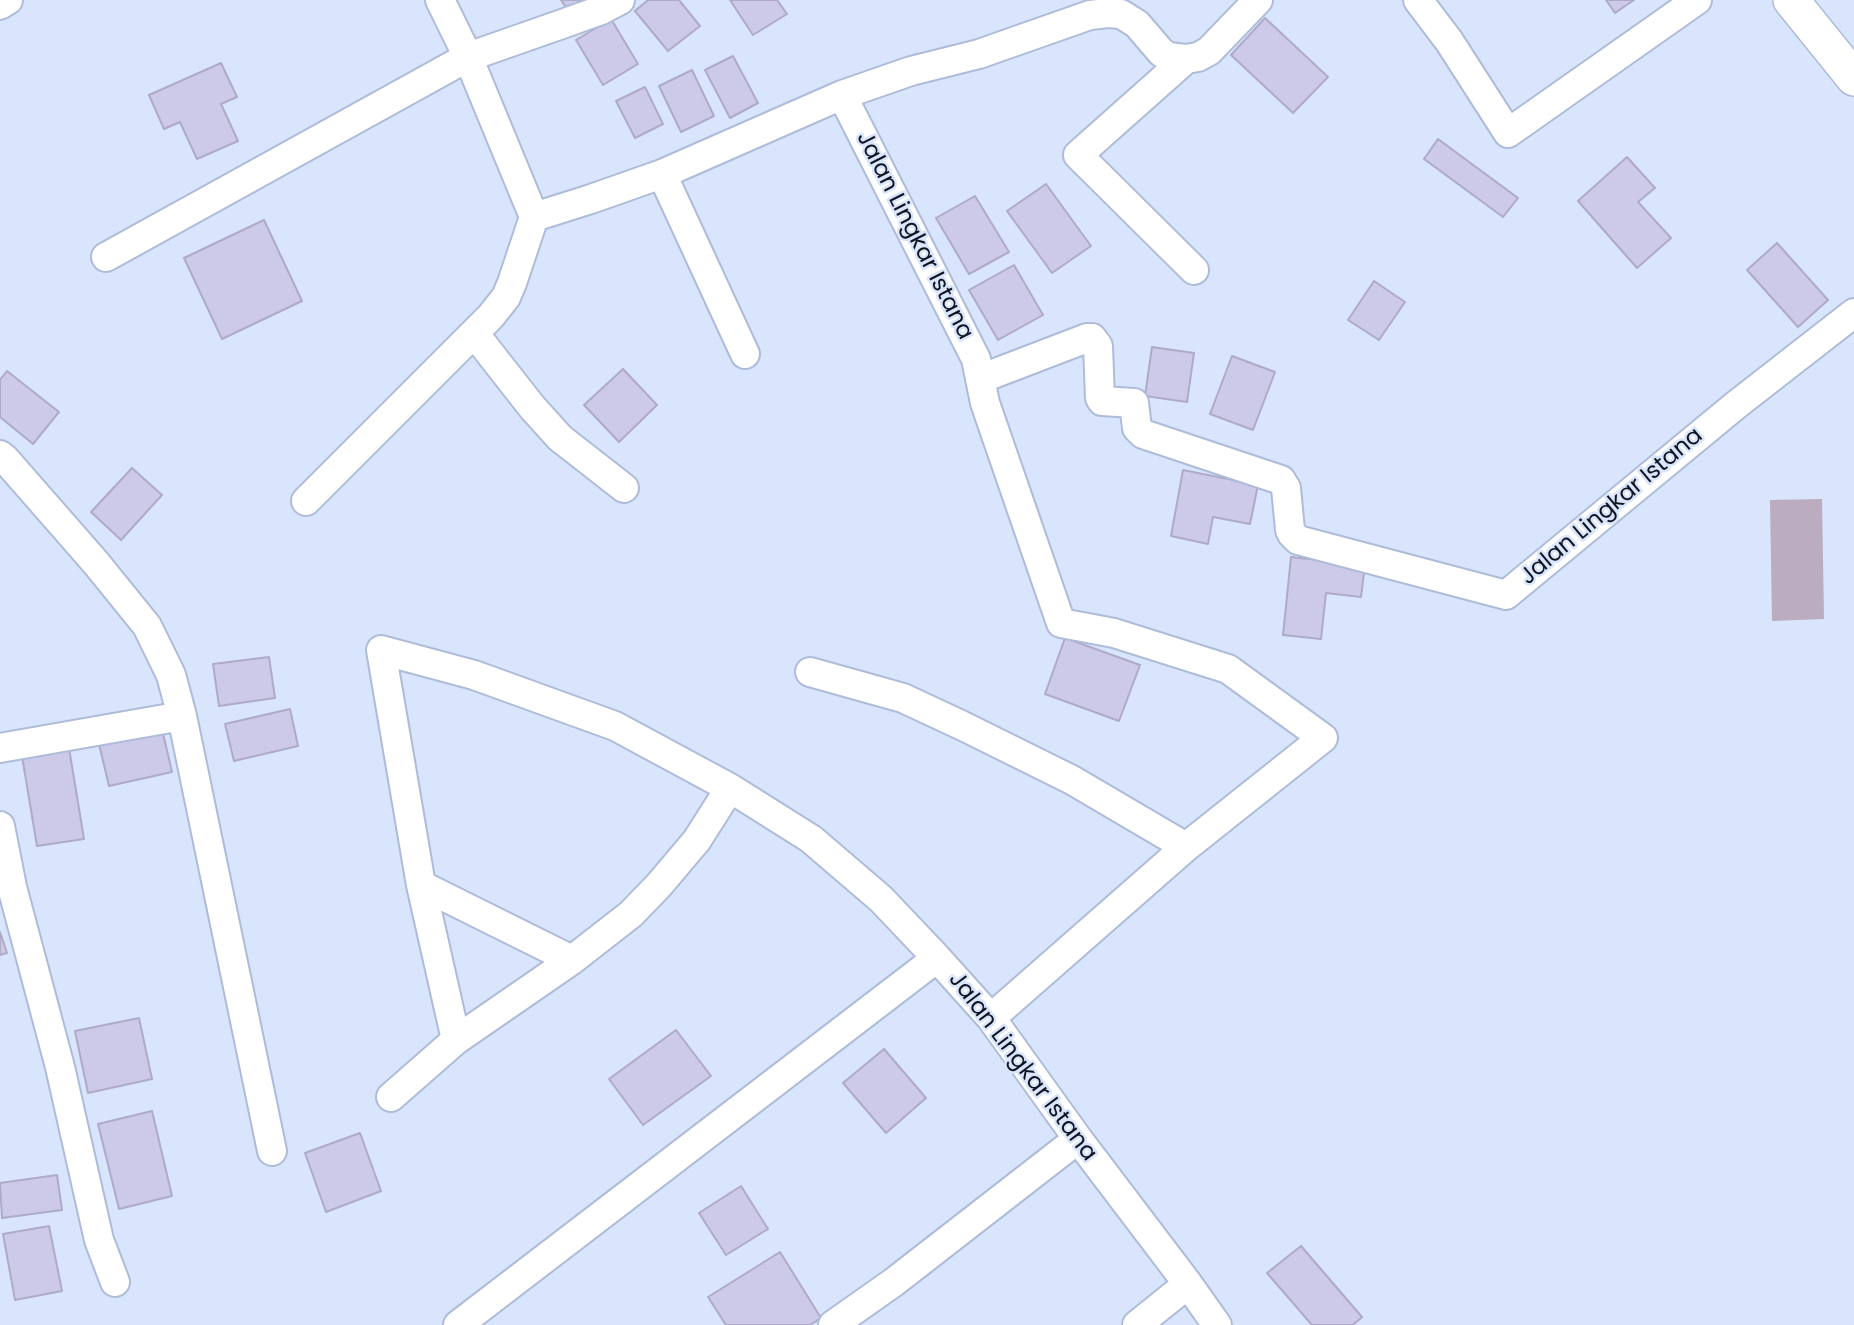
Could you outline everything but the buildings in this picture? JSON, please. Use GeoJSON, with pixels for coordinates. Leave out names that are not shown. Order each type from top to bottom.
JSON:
{"type":"FeatureCollection","features":[{"type":"Feature","properties":{"kind":"street"},"geometry":{"type":"LineString","coordinates":[[0,5],[8,0]]}},
{"type":"Feature","properties":{"kind":"street"},"geometry":{"type":"LineString","coordinates":[[306,501],[474,333],[506,297],[534,217],[468,57],[440,0]]}},
{"type":"Feature","properties":{"kind":"street"},"geometry":{"type":"LineString","coordinates":[[106,257],[468,57],[601,10],[620,0]]}},
{"type":"Feature","properties":{"kind":"street"},"geometry":{"type":"LineString","coordinates":[[1194,271],[1078,155],[1186,59],[1209,51],[1258,0]]}},
{"type":"Feature","properties":{"kind":"street"},"geometry":{"type":"LineString","coordinates":[[1418,0],[1449,41],[1508,133],[1697,0]]}},
{"type":"Feature","properties":{"kind":"street"},"geometry":{"type":"LineString","coordinates":[[1791,0],[1854,78]]}},
{"type":"Feature","properties":{"kind":"street"},"geometry":{"type":"LineString","coordinates":[[534,217],[662,174],[842,95],[911,71],[979,54],[1090,15],[1121,14],[1131,19],[1168,57],[1186,59]]}},
{"type":"Feature","properties":{"kind":"street","name":"Jalan Lingkar Istana"},"geometry":{"type":"LineString","coordinates":[[842,95],[976,359],[983,391],[1087,338],[1092,338],[1098,346],[1102,401],[1134,403],[1137,428],[1143,434],[1281,480],[1286,488],[1290,530],[1298,540],[1506,595],[1735,405],[1854,313]]}},
{"type":"Feature","properties":{"kind":"street"},"geometry":{"type":"LineString","coordinates":[[662,174],[745,354]]}},
{"type":"Feature","properties":{"kind":"street"},"geometry":{"type":"LineString","coordinates":[[474,333],[560,438],[624,488]]}},
{"type":"Feature","properties":{"kind":"street"},"geometry":{"type":"LineString","coordinates":[[983,391],[1061,623],[1114,633],[1228,669],[1323,738],[1186,846],[991,1018]]}},
{"type":"Feature","properties":{"kind":"street"},"geometry":{"type":"LineString","coordinates":[[0,455],[96,563],[147,626],[171,676],[182,716],[272,1151]]}},
{"type":"Feature","properties":{"kind":"street","name":"Jalan Lingkar Istana"},"geometry":{"type":"LineString","coordinates":[[421,886],[380,650],[474,675],[615,726],[730,788],[811,839],[881,899],[991,1018],[1217,1325]]}},
{"type":"Feature","properties":{"kind":"street"},"geometry":{"type":"LineString","coordinates":[[810,672],[903,698],[951,720],[1072,780],[1186,846]]}},
{"type":"Feature","properties":{"kind":"street"},"geometry":{"type":"LineString","coordinates":[[0,748],[182,716]]}},
{"type":"Feature","properties":{"kind":"street"},"geometry":{"type":"LineString","coordinates":[[391,1097],[456,1040],[572,960],[631,914],[659,886],[697,840],[730,788]]}},
{"type":"Feature","properties":{"kind":"street"},"geometry":{"type":"LineString","coordinates":[[0,827],[12,887],[60,1067],[99,1240],[115,1282]]}},
{"type":"Feature","properties":{"kind":"street"},"geometry":{"type":"LineString","coordinates":[[421,886],[572,960]]}},
{"type":"Feature","properties":{"kind":"street"},"geometry":{"type":"LineString","coordinates":[[421,886],[456,1040]]}},
{"type":"Feature","properties":{"kind":"street"},"geometry":{"type":"LineString","coordinates":[[458,1325],[937,958]]}},
{"type":"Feature","properties":{"kind":"street"},"geometry":{"type":"LineString","coordinates":[[833,1325],[894,1282],[1078,1139]]}},
{"type":"Feature","properties":{"kind":"street"},"geometry":{"type":"LineString","coordinates":[[1137,1325],[1188,1284]]}},
{"type":"Feature","properties":{"kind":"shaded area"},"geometry":{"type":"Polygon","coordinates":[[[1822,499],[1824,619],[1772,621],[1770,500],[1822,499]]]}}]}
